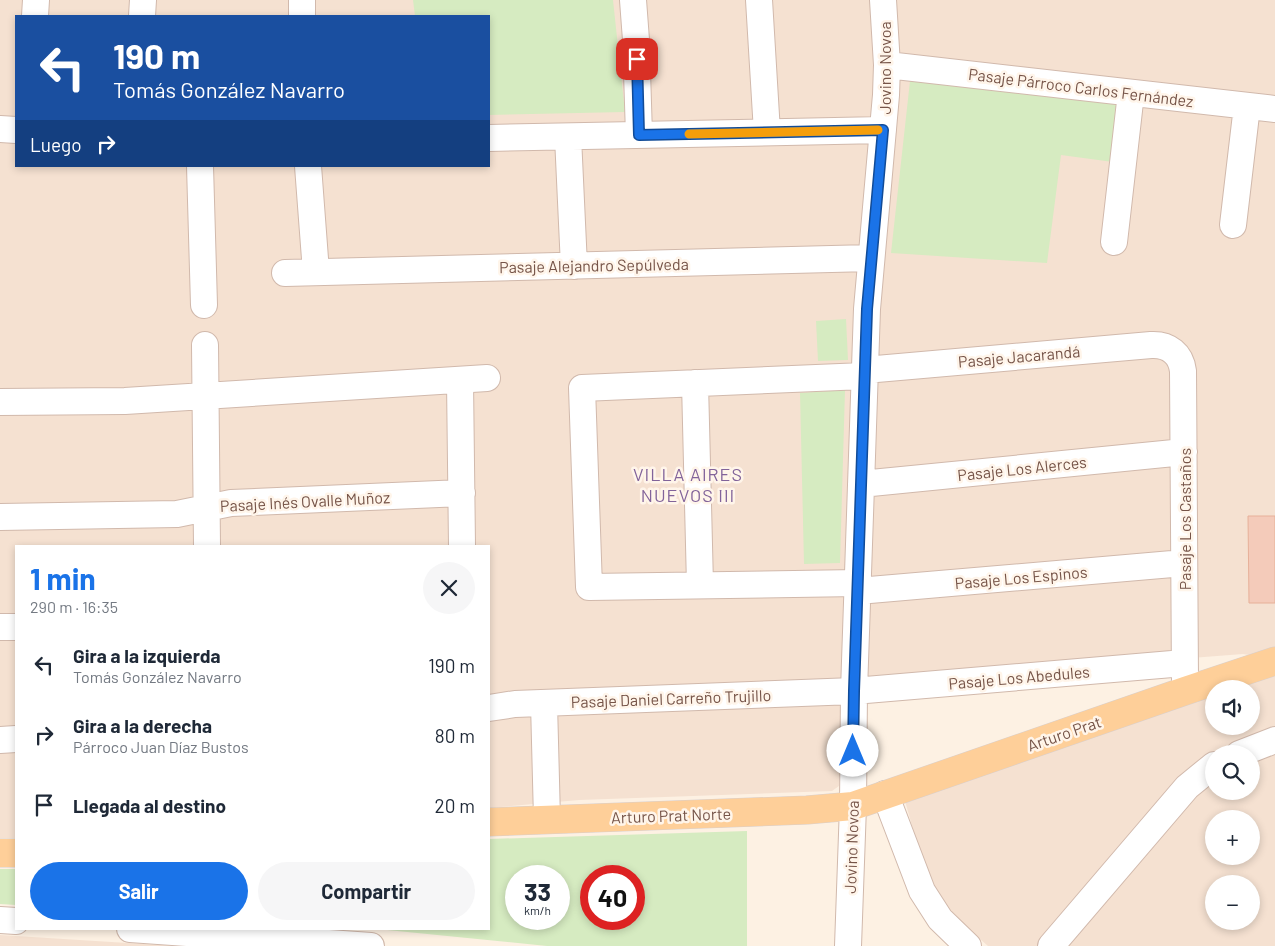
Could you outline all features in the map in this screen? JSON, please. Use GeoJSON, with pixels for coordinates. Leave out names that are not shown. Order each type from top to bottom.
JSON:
{"type":"FeatureCollection","features":[{"type":"Feature","properties":{"kind":"main road","name":"Arturo Prat"},"geometry":{"type":"LineString","coordinates":[[853,806],[1275,661]]}},
{"type":"Feature","properties":{"kind":"main road","name":"Arturo Prat Norte"},"geometry":{"type":"LineString","coordinates":[[490,822],[807,810],[853,806]]}},
{"type":"Feature","properties":{"kind":"main road"},"geometry":{"type":"LineString","coordinates":[[0,853],[15,853]]}},
{"type":"Feature","properties":{"kind":"street"},"geometry":{"type":"LineString","coordinates":[[35,15],[36,0]]}},
{"type":"Feature","properties":{"kind":"street"},"geometry":{"type":"LineString","coordinates":[[142,15],[143,0]]}},
{"type":"Feature","properties":{"kind":"street"},"geometry":{"type":"LineString","coordinates":[[302,0],[302,15]]}},
{"type":"Feature","properties":{"kind":"street"},"geometry":{"type":"LineString","coordinates":[[633,0],[639,135]]}},
{"type":"Feature","properties":{"kind":"street"},"geometry":{"type":"LineString","coordinates":[[759,0],[767,132]]}},
{"type":"Feature","properties":{"kind":"street","name":"Jovino Novoa"},"geometry":{"type":"LineString","coordinates":[[848,946],[853,806],[854,691],[865,373],[871,258],[887,65],[883,0]]}},
{"type":"Feature","properties":{"kind":"street","name":"Pasaje Párroco Carlos Fernández"},"geometry":{"type":"LineString","coordinates":[[887,65],[1275,110]]}},
{"type":"Feature","properties":{"kind":"street"},"geometry":{"type":"LineString","coordinates":[[1114,242],[1130,93]]}},
{"type":"Feature","properties":{"kind":"street"},"geometry":{"type":"LineString","coordinates":[[1233,225],[1247,106]]}},
{"type":"Feature","properties":{"kind":"street"},"geometry":{"type":"LineString","coordinates":[[0,129],[15,130]]}},
{"type":"Feature","properties":{"kind":"street"},"geometry":{"type":"LineString","coordinates":[[490,138],[883,130]]}},
{"type":"Feature","properties":{"kind":"street"},"geometry":{"type":"LineString","coordinates":[[568,136],[574,266]]}},
{"type":"Feature","properties":{"kind":"street"},"geometry":{"type":"LineString","coordinates":[[200,167],[204,305]]}},
{"type":"Feature","properties":{"kind":"street"},"geometry":{"type":"LineString","coordinates":[[308,167],[316,272]]}},
{"type":"Feature","properties":{"kind":"street","name":"Pasaje Alejandro Sepúlveda"},"geometry":{"type":"LineString","coordinates":[[285,273],[871,258]]}},
{"type":"Feature","properties":{"kind":"street"},"geometry":{"type":"LineString","coordinates":[[205,345],[207,545]]}},
{"type":"Feature","properties":{"kind":"street","name":"Pasaje Jacarandá"},"geometry":{"type":"LineString","coordinates":[[589,587],[582,388],[865,373],[1152,345],[1159,345],[1173,350]]}},
{"type":"Feature","properties":{"kind":"street","name":"Pasaje Los Castaños"},"geometry":{"type":"LineString","coordinates":[[1173,350],[1182,363],[1183,371],[1185,691]]}},
{"type":"Feature","properties":{"kind":"street"},"geometry":{"type":"LineString","coordinates":[[0,402],[125,401],[487,378]]}},
{"type":"Feature","properties":{"kind":"street"},"geometry":{"type":"LineString","coordinates":[[460,381],[462,545]]}},
{"type":"Feature","properties":{"kind":"street"},"geometry":{"type":"LineString","coordinates":[[695,383],[700,585]]}},
{"type":"Feature","properties":{"kind":"street","name":"Pasaje Los Alerces"},"geometry":{"type":"LineString","coordinates":[[861,484],[1184,452]]}},
{"type":"Feature","properties":{"kind":"street","name":"Pasaje Inés Ovalle Muñoz"},"geometry":{"type":"LineString","coordinates":[[0,517],[177,514],[230,503],[462,493]]}},
{"type":"Feature","properties":{"kind":"street","name":"Pasaje Los Espinos"},"geometry":{"type":"LineString","coordinates":[[589,587],[700,585],[858,587],[1184,563]]}},
{"type":"Feature","properties":{"kind":"street"},"geometry":{"type":"LineString","coordinates":[[0,627],[15,627]]}},
{"type":"Feature","properties":{"kind":"street","name":"Pasaje Los Abedules"},"geometry":{"type":"LineString","coordinates":[[854,691],[1184,664]]}},
{"type":"Feature","properties":{"kind":"street","name":"Pasaje Daniel Carreño Trujillo"},"geometry":{"type":"LineString","coordinates":[[490,708],[515,704],[854,691]]}},
{"type":"Feature","properties":{"kind":"street"},"geometry":{"type":"LineString","coordinates":[[544,703],[547,819]]}},
{"type":"Feature","properties":{"kind":"street"},"geometry":{"type":"LineString","coordinates":[[0,740],[15,739]]}},
{"type":"Feature","properties":{"kind":"street"},"geometry":{"type":"LineString","coordinates":[[1260,746],[1275,740]]}},
{"type":"Feature","properties":{"kind":"street"},"geometry":{"type":"LineString","coordinates":[[1051,946],[1187,787],[1205,772]]}},
{"type":"Feature","properties":{"kind":"street"},"geometry":{"type":"LineString","coordinates":[[886,794],[922,891],[940,919],[968,946]]}},
{"type":"Feature","properties":{"kind":"street"},"geometry":{"type":"LineString","coordinates":[[0,920],[15,921]]}},
{"type":"Feature","properties":{"kind":"street"},"geometry":{"type":"LineString","coordinates":[[142,930],[371,946]]}},
{"type":"Feature","properties":{"kind":"shaded area"},"geometry":{"type":"Polygon","coordinates":[[[0,0],[1275,0],[1275,659],[1243,654],[842,685],[839,786],[832,791],[579,800],[490,808],[490,545],[15,545],[15,838],[0,838],[0,0]]]}},
{"type":"Feature","properties":{"kind":"shaded area"},"geometry":{"type":"Polygon","coordinates":[[[1275,672],[1275,946],[988,946],[950,913],[926,875],[905,801],[1205,697],[1205,735],[1260,735],[1260,680],[1252,680],[1275,672]]]}},
{"type":"Feature","properties":{"kind":"shaded area"},"geometry":{"type":"Polygon","coordinates":[[[0,935],[175,946],[0,946],[0,935]]]}},
{"type":"Feature","properties":{"kind":"green space"},"geometry":{"type":"Polygon","coordinates":[[[413,0],[613,0],[625,112],[490,115],[490,15],[415,15],[413,0]]]}},
{"type":"Feature","properties":{"kind":"green space"},"geometry":{"type":"Polygon","coordinates":[[[910,81],[1121,103],[1113,162],[1061,155],[1047,263],[891,253],[910,81]]]}},
{"type":"Feature","properties":{"kind":"green space"},"geometry":{"type":"Polygon","coordinates":[[[846,319],[848,360],[818,361],[816,321],[846,319]]]}},
{"type":"Feature","properties":{"kind":"green space"},"geometry":{"type":"Polygon","coordinates":[[[845,390],[840,563],[804,564],[800,393],[845,390]]]}},
{"type":"Feature","properties":{"kind":"green space"},"geometry":{"type":"Polygon","coordinates":[[[747,831],[747,946],[547,946],[387,930],[490,930],[490,839],[747,831]]]}},
{"type":"Feature","properties":{"kind":"green space"},"geometry":{"type":"Polygon","coordinates":[[[0,869],[15,869],[15,905],[0,904],[0,869]]]}},
{"type":"Feature","properties":{"kind":"building"},"geometry":{"type":"Polygon","coordinates":[[[1248,516],[1275,516],[1275,603],[1249,603],[1248,516]]]}},
{"type":"Feature","properties":{"kind":"slow traffic"},"geometry":{"type":"LineString","coordinates":[[689,134],[878,130]]}},
{"type":"Feature","properties":{"kind":"district","name":"VILLA AIRES NUEVOS III"},"geometry":{"type":"Point","coordinates":[688,484]}},
{"type":"Feature","properties":{"kind":"route"},"geometry":{"type":"LineString","coordinates":[[637,59],[639,135],[883,130],[867,309],[853,751]]}}]}
